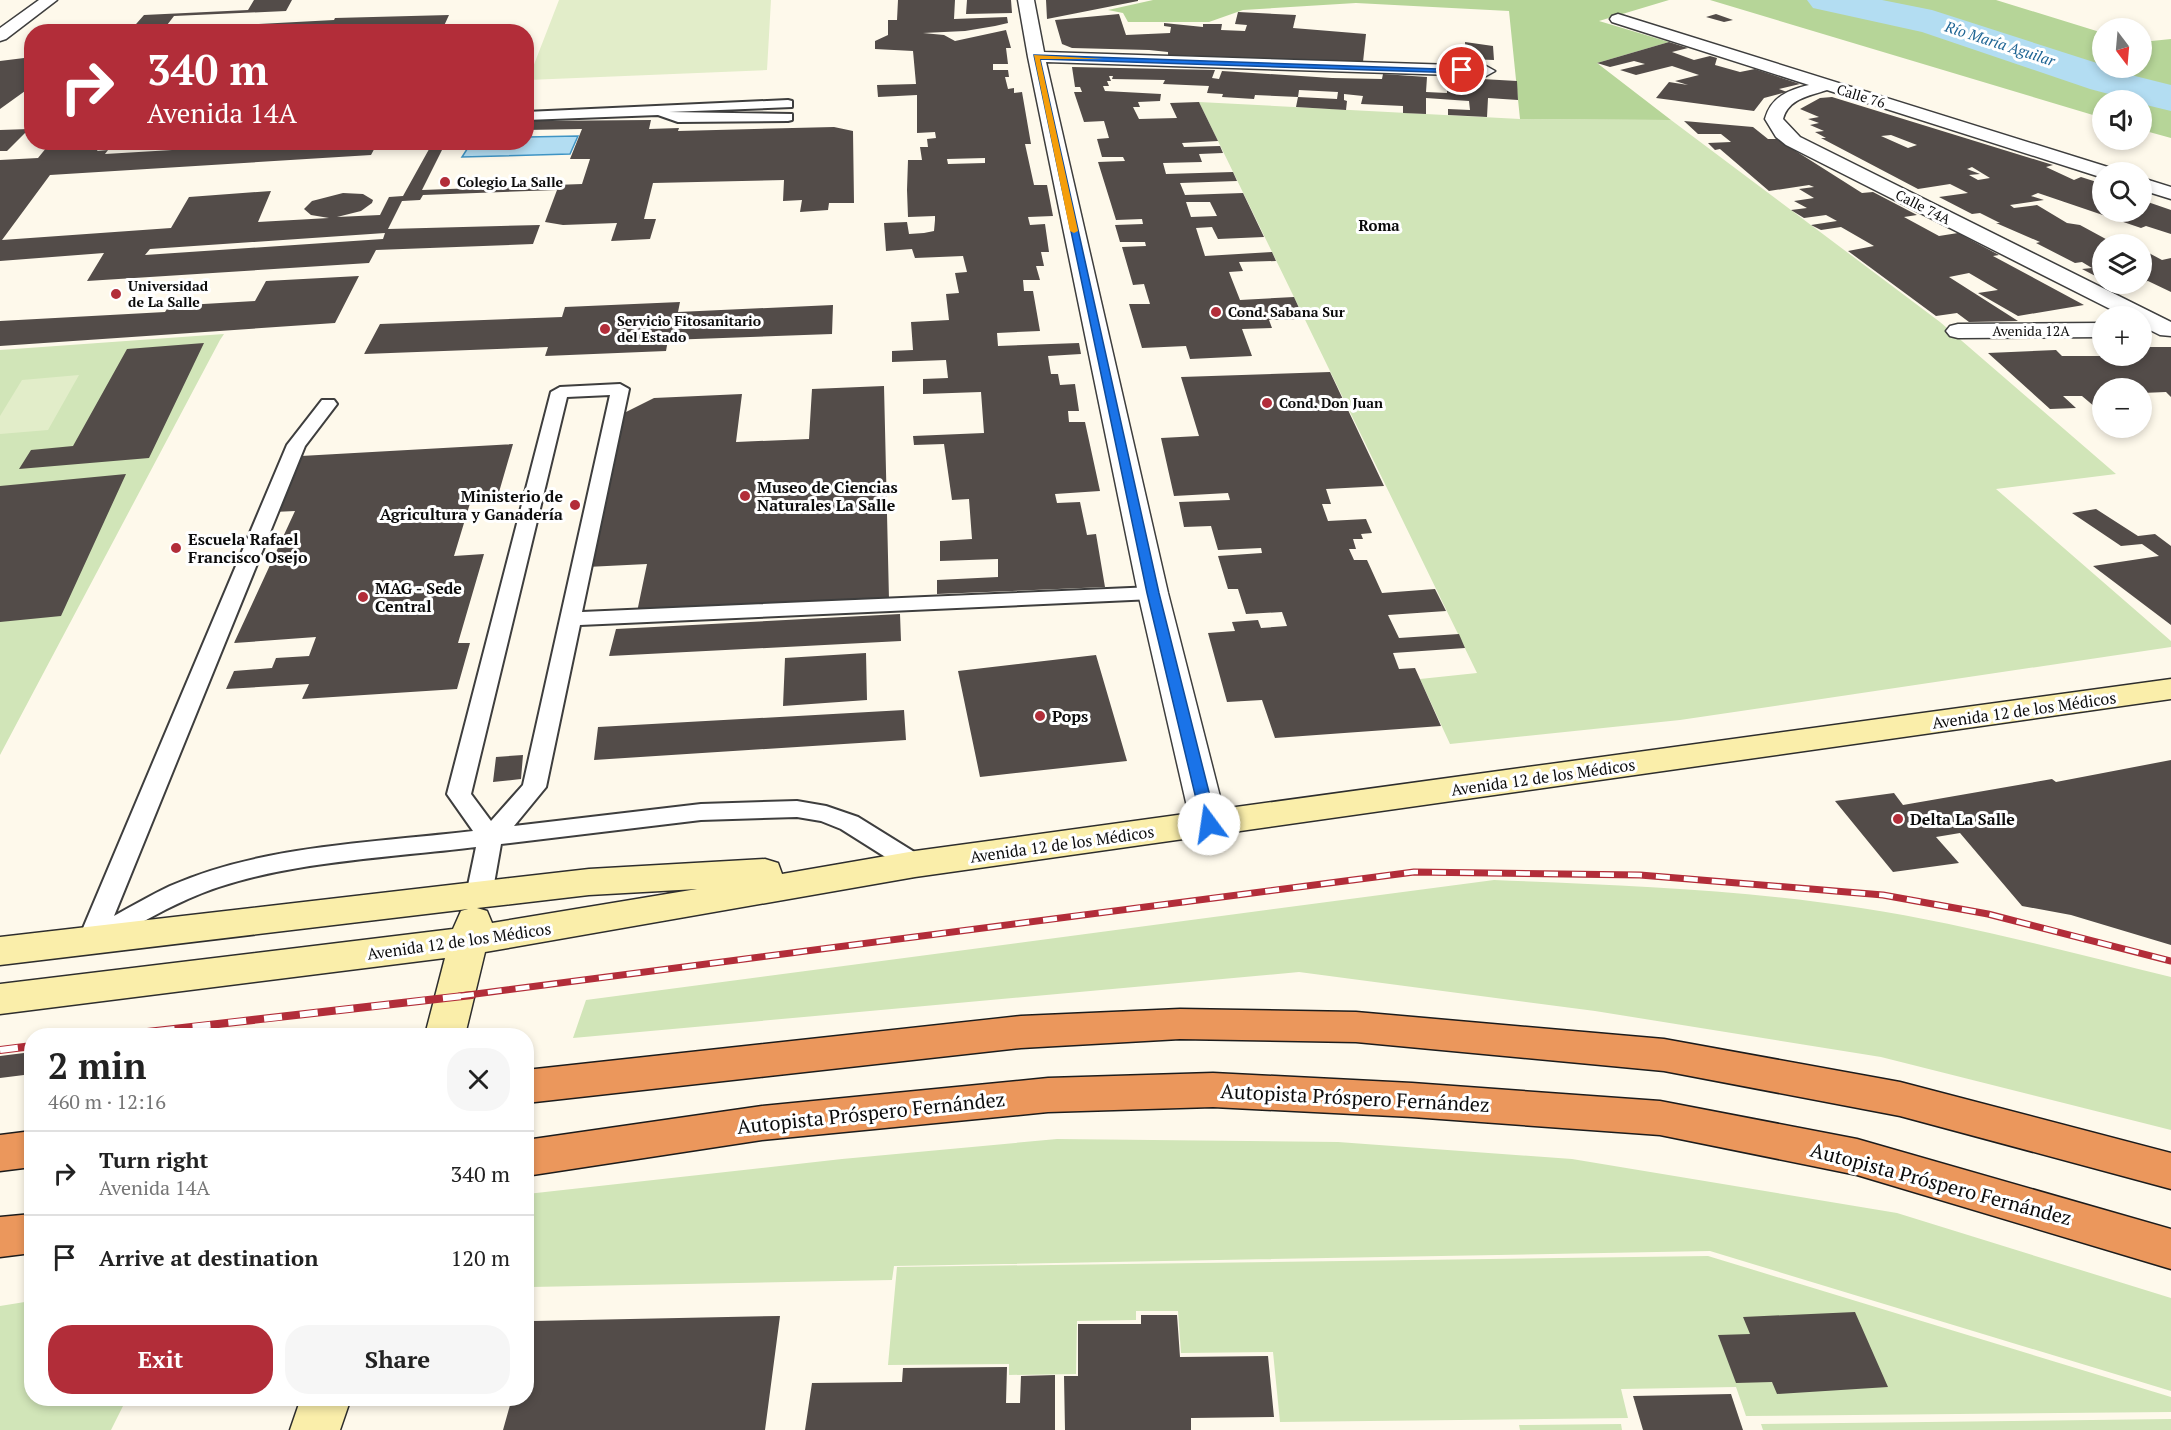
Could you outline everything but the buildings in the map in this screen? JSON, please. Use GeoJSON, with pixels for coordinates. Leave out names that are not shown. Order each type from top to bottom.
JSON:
{"type":"FeatureCollection","features":[{"type":"Feature","properties":{"kind":"highway"},"geometry":{"type":"LineString","coordinates":[[534,1086],[1021,1032],[1180,1024],[1356,1028],[1664,1055],[1900,1099],[2171,1172]]}},
{"type":"Feature","properties":{"kind":"highway","name":"Autopista Próspero Fernández"},"geometry":{"type":"LineString","coordinates":[[534,1157],[762,1123],[1048,1095],[1213,1090],[1412,1100],[1660,1118],[1857,1157],[2171,1249]]}},
{"type":"Feature","properties":{"kind":"highway"},"geometry":{"type":"LineString","coordinates":[[0,1153],[24,1150]]}},
{"type":"Feature","properties":{"kind":"highway"},"geometry":{"type":"LineString","coordinates":[[0,1237],[24,1234]]}},
{"type":"Feature","properties":{"kind":"main road","name":"Avenida 12 de los Médicos"},"geometry":{"type":"LineString","coordinates":[[0,999],[471,941],[915,864],[2171,689]]}},
{"type":"Feature","properties":{"kind":"main road","name":"Avenida 12 de los Médicos"},"geometry":{"type":"LineString","coordinates":[[0,951],[589,882],[915,864]]}},
{"type":"Feature","properties":{"kind":"main road"},"geometry":{"type":"LineString","coordinates":[[471,941],[491,925],[521,907],[563,889],[589,882]]}},
{"type":"Feature","properties":{"kind":"main road"},"geometry":{"type":"LineString","coordinates":[[449,1024],[471,941],[479,895]]}},
{"type":"Feature","properties":{"kind":"main road"},"geometry":{"type":"LineString","coordinates":[[315,1430],[323,1406]]}},
{"type":"Feature","properties":{"kind":"street"},"geometry":{"type":"LineString","coordinates":[[0,36],[49,0]]}},
{"type":"Feature","properties":{"kind":"street"},"geometry":{"type":"LineString","coordinates":[[1026,0],[1036,57],[1153,593],[1209,824]]}},
{"type":"Feature","properties":{"kind":"street","name":"Calle 76"},"geometry":{"type":"LineString","coordinates":[[1618,19],[2092,168]]}},
{"type":"Feature","properties":{"kind":"street"},"geometry":{"type":"LineString","coordinates":[[1036,57],[1486,71]]}},
{"type":"Feature","properties":{"kind":"street","name":"Calle 74A"},"geometry":{"type":"LineString","coordinates":[[1826,85],[1785,99],[1778,104],[1774,119],[1783,133],[1792,141],[2120,306]]}},
{"type":"Feature","properties":{"kind":"street"},"geometry":{"type":"LineString","coordinates":[[2152,187],[2171,194]]}},
{"type":"Feature","properties":{"kind":"street","name":"Calle 74A"},"geometry":{"type":"LineString","coordinates":[[2152,322],[2170,330]]}},
{"type":"Feature","properties":{"kind":"street","name":"Avenida 12A"},"geometry":{"type":"LineString","coordinates":[[1958,331],[2092,330]]}},
{"type":"Feature","properties":{"kind":"street"},"geometry":{"type":"LineString","coordinates":[[2152,330],[2170,330]]}},
{"type":"Feature","properties":{"kind":"lane"},"geometry":{"type":"LineString","coordinates":[[534,116],[788,104]]}},
{"type":"Feature","properties":{"kind":"lane"},"geometry":{"type":"LineString","coordinates":[[661,111],[665,115],[678,118],[788,117]]}},
{"type":"Feature","properties":{"kind":"lane"},"geometry":{"type":"LineString","coordinates":[[479,895],[490,838],[534,787],[620,388],[560,392],[459,794],[490,838]]}},
{"type":"Feature","properties":{"kind":"lane"},"geometry":{"type":"LineString","coordinates":[[91,940],[296,445],[328,404]]}},
{"type":"Feature","properties":{"kind":"lane"},"geometry":{"type":"LineString","coordinates":[[571,619],[1153,593]]}},
{"type":"Feature","properties":{"kind":"lane"},"geometry":{"type":"LineString","coordinates":[[91,940],[180,892],[234,874],[286,862],[701,812],[771,809],[825,814],[878,836],[915,864]]}},
{"type":"Feature","properties":{"kind":"green space"},"geometry":{"type":"Polygon","coordinates":[[[559,0],[771,0],[767,70],[534,80],[534,65],[559,0]]]}},
{"type":"Feature","properties":{"kind":"green space"},"geometry":{"type":"Polygon","coordinates":[[[1153,0],[1669,0],[1599,21],[1669,42],[1597,63],[1671,120],[1520,119],[1509,11],[1356,3],[1243,10],[1209,22],[1128,22],[1123,13],[1108,10],[1153,0]]]}},
{"type":"Feature","properties":{"kind":"green space"},"geometry":{"type":"Polygon","coordinates":[[[1710,0],[1996,0],[2092,30],[2092,78],[2152,78],[2152,41],[2171,39],[2171,138],[2152,133],[2152,90],[2092,90],[2092,115],[1710,0]]]}},
{"type":"Feature","properties":{"kind":"green space"},"geometry":{"type":"Polygon","coordinates":[[[1199,102],[1520,119],[1671,120],[1940,322],[2116,474],[1996,489],[2171,641],[2171,647],[1680,720],[1450,744],[1420,679],[1477,673],[1199,102]]]}},
{"type":"Feature","properties":{"kind":"green space"},"geometry":{"type":"Polygon","coordinates":[[[224,334],[220,340],[0,755],[0,350],[224,334]]]}},
{"type":"Feature","properties":{"kind":"green space"},"geometry":{"type":"Polygon","coordinates":[[[79,375],[48,430],[0,434],[0,416],[22,380],[79,375]]]}},
{"type":"Feature","properties":{"kind":"green space"},"geometry":{"type":"Polygon","coordinates":[[[1494,880],[1723,892],[1861,908],[1978,930],[2171,977],[2171,1130],[1881,1057],[1595,1011],[1299,972],[573,1038],[586,1000],[1494,880]]]}},
{"type":"Feature","properties":{"kind":"green space"},"geometry":{"type":"Polygon","coordinates":[[[1057,1139],[1338,1142],[1572,1159],[1897,1213],[2171,1298],[2171,1391],[1710,1251],[894,1266],[892,1280],[534,1287],[534,1193],[842,1159],[1057,1139]]]}},
{"type":"Feature","properties":{"kind":"green space"},"geometry":{"type":"Polygon","coordinates":[[[1708,1256],[2171,1397],[2171,1412],[1746,1416],[1736,1387],[1621,1389],[1628,1418],[1280,1422],[1273,1352],[1181,1353],[1178,1311],[1136,1311],[1136,1320],[1077,1321],[1076,1374],[1009,1375],[1009,1364],[888,1365],[897,1267],[1708,1256]]]}},
{"type":"Feature","properties":{"kind":"green space"},"geometry":{"type":"Polygon","coordinates":[[[24,1302],[24,1406],[123,1406],[111,1430],[0,1430],[0,1306],[24,1302]]]}},
{"type":"Feature","properties":{"kind":"green space"},"geometry":{"type":"Polygon","coordinates":[[[2171,1419],[2171,1430],[1763,1430],[1761,1424],[2171,1419]]]}},
{"type":"Feature","properties":{"kind":"green space"},"geometry":{"type":"Polygon","coordinates":[[[1621,1424],[1622,1430],[1520,1430],[1519,1425],[1621,1424]]]}},
{"type":"Feature","properties":{"kind":"water"},"geometry":{"type":"Polygon","coordinates":[[[578,136],[570,154],[462,157],[466,150],[534,150],[534,137],[578,136]]]}},
{"type":"Feature","properties":{"kind":"waterway","name":"Río María Aguilar"},"geometry":{"type":"LineString","coordinates":[[1826,0],[1932,22],[2105,80],[2171,98]]}},
{"type":"Feature","properties":{"kind":"railway"},"geometry":{"type":"LineString","coordinates":[[460,996],[1414,872],[1640,875],[1883,895],[1988,914],[2171,961]]}},
{"type":"Feature","properties":{"kind":"railway"},"geometry":{"type":"LineString","coordinates":[[182,1028],[472,995]]}},
{"type":"Feature","properties":{"kind":"railway"},"geometry":{"type":"LineString","coordinates":[[0,1050],[24,1047]]}},
{"type":"Feature","properties":{"kind":"slow traffic"},"geometry":{"type":"LineString","coordinates":[[1074,231],[1036,57],[1101,59]]}},
{"type":"Feature","properties":{"kind":"place","name":"Colegio La Salle"},"geometry":{"type":"Point","coordinates":[445,182]}},
{"type":"Feature","properties":{"kind":"place","name":"Universidad de La Salle"},"geometry":{"type":"Point","coordinates":[116,294]}},
{"type":"Feature","properties":{"kind":"place","name":"Cond. Sabana Sur"},"geometry":{"type":"Point","coordinates":[1216,312]}},
{"type":"Feature","properties":{"kind":"place","name":"Servicio Fitosanitario del Estado"},"geometry":{"type":"Point","coordinates":[605,329]}},
{"type":"Feature","properties":{"kind":"place","name":"Cond. Don Juan"},"geometry":{"type":"Point","coordinates":[1267,403]}},
{"type":"Feature","properties":{"kind":"place","name":"Museo de Ciencias Naturales La Salle"},"geometry":{"type":"Point","coordinates":[745,496]}},
{"type":"Feature","properties":{"kind":"place","name":"Ministerio de Agricultura y Ganadería"},"geometry":{"type":"Point","coordinates":[575,505]}},
{"type":"Feature","properties":{"kind":"place","name":"Escuela Rafael Francisco Osejo"},"geometry":{"type":"Point","coordinates":[176,548]}},
{"type":"Feature","properties":{"kind":"place","name":"MAG - Sede Central"},"geometry":{"type":"Point","coordinates":[363,597]}},
{"type":"Feature","properties":{"kind":"place","name":"Pops"},"geometry":{"type":"Point","coordinates":[1040,716]}},
{"type":"Feature","properties":{"kind":"place","name":"Delta La Salle"},"geometry":{"type":"Point","coordinates":[1898,819]}},
{"type":"Feature","properties":{"kind":"district","name":"Roma"},"geometry":{"type":"Point","coordinates":[1379,226]}},
{"type":"Feature","properties":{"kind":"route"},"geometry":{"type":"LineString","coordinates":[[1209,824],[1153,593],[1036,57],[1462,70]]}}]}
